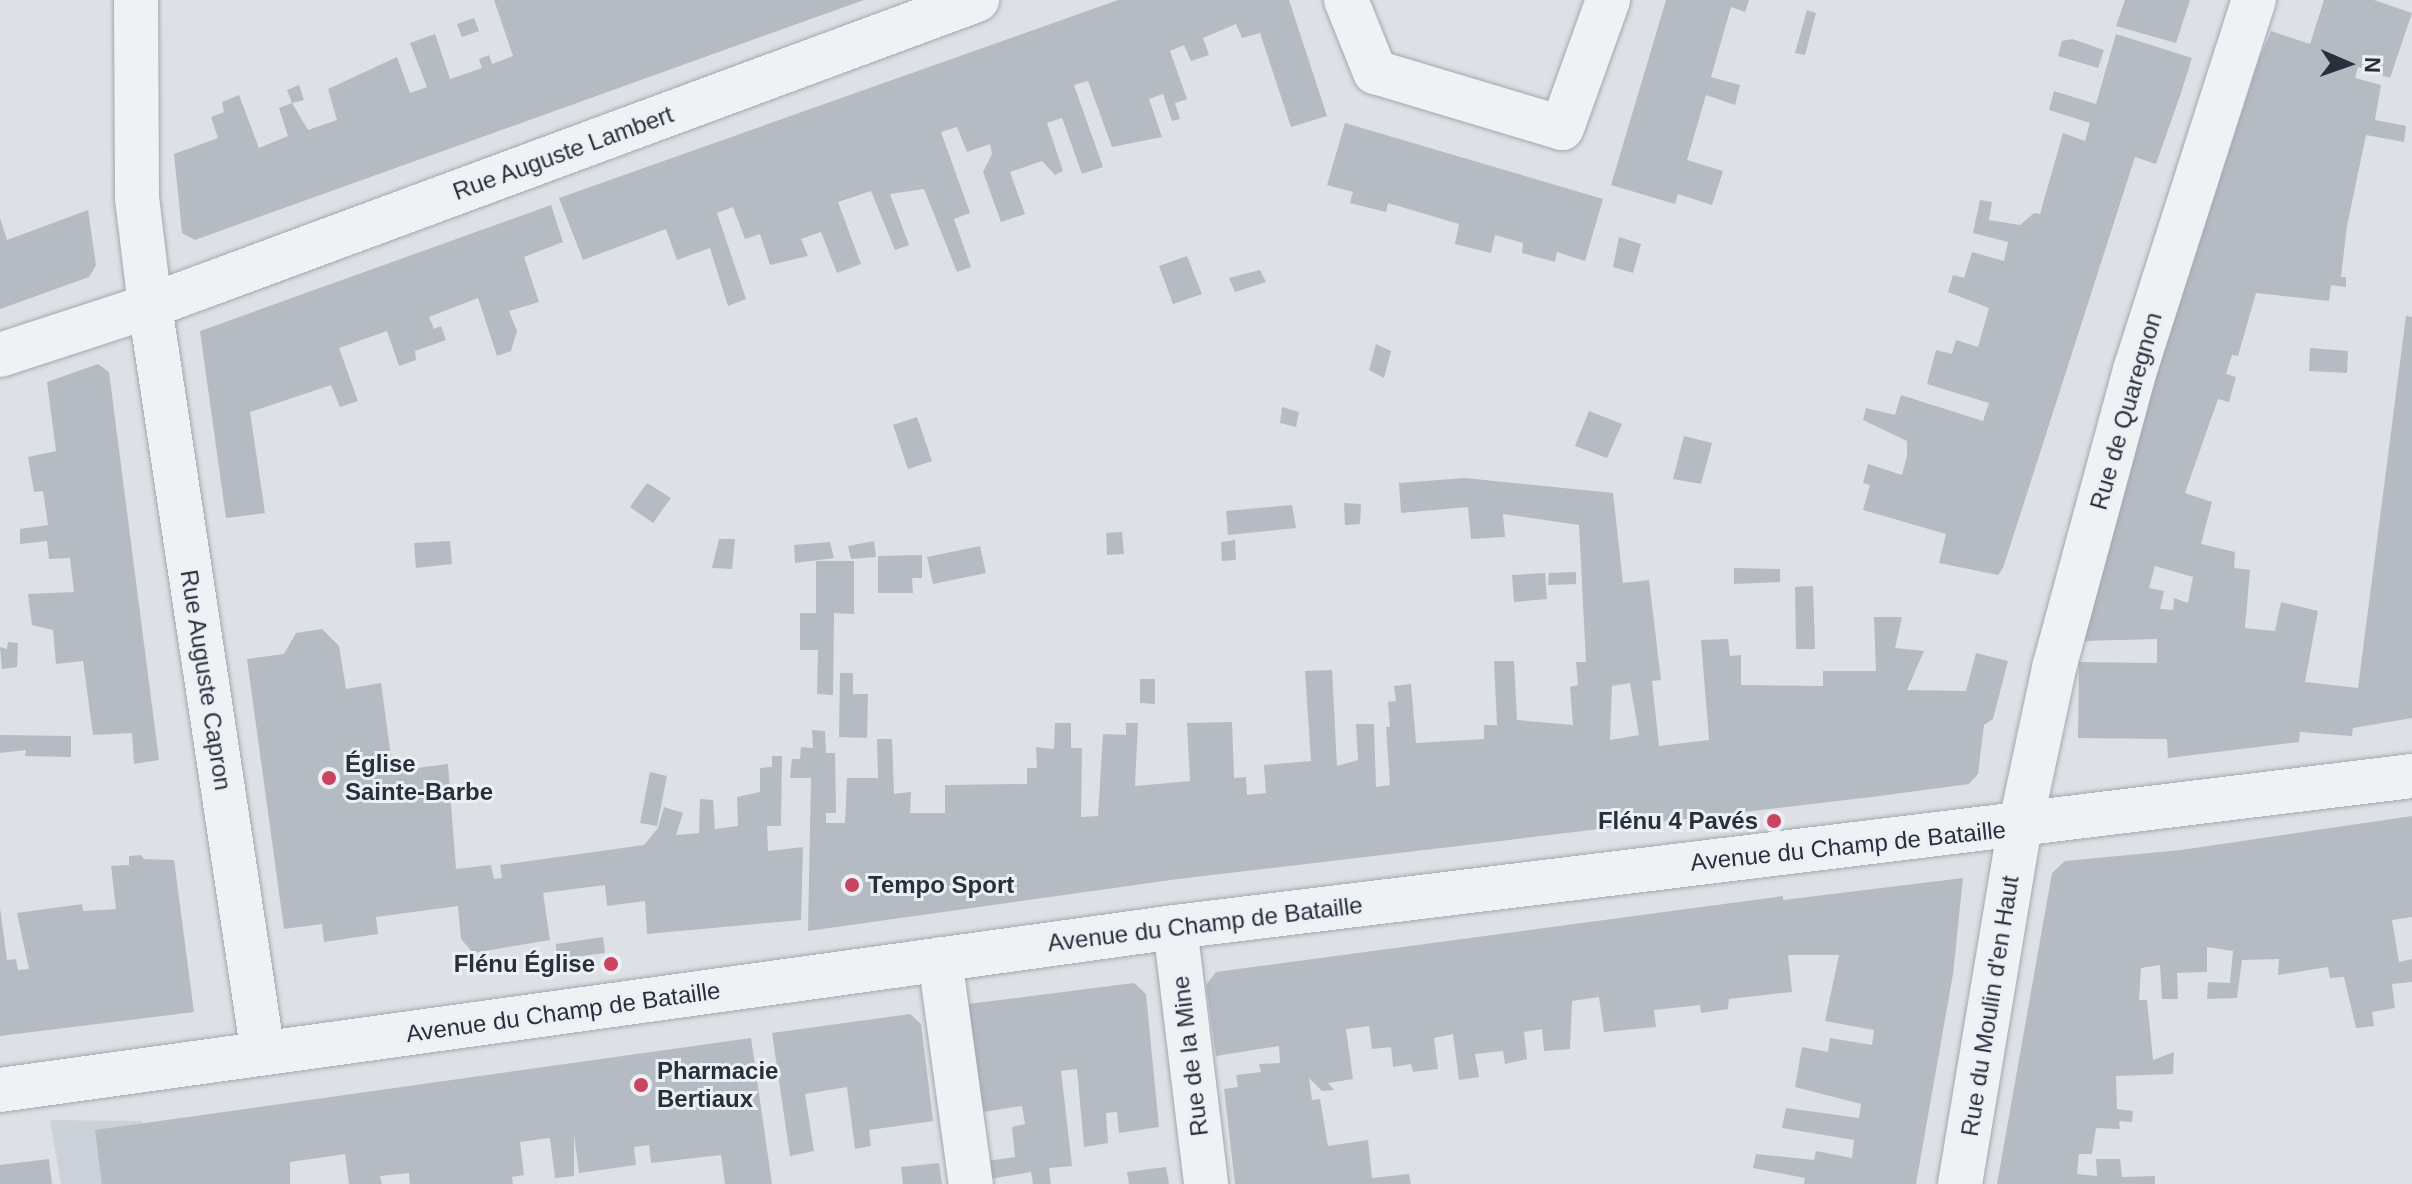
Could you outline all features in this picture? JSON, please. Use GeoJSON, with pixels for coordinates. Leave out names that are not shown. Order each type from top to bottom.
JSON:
{"type":"FeatureCollection","features":[{"type":"Feature","properties":{"kind":"street","name":"Rue Auguste Capron"},"geometry":{"type":"LineString","coordinates":[[136,0],[137,198],[150,306],[263,1054]]}},
{"type":"Feature","properties":{"kind":"street","name":"Rue Auguste Lambert"},"geometry":{"type":"LineString","coordinates":[[150,306],[977,0]]}},
{"type":"Feature","properties":{"kind":"street"},"geometry":{"type":"LineString","coordinates":[[1346,0],[1375,72],[1562,128],[1608,0]]}},
{"type":"Feature","properties":{"kind":"street","name":"Rue de Quaregnon"},"geometry":{"type":"LineString","coordinates":[[2020,827],[2054,668],[2131,384],[2254,0]]}},
{"type":"Feature","properties":{"kind":"street"},"geometry":{"type":"LineString","coordinates":[[0,355],[150,306]]}},
{"type":"Feature","properties":{"kind":"street","name":"Avenue du Champ de Bataille"},"geometry":{"type":"LineString","coordinates":[[0,1090],[1175,927],[2020,827],[2412,776]]}},
{"type":"Feature","properties":{"kind":"street","name":"Rue du Moulin d'en Haut"},"geometry":{"type":"LineString","coordinates":[[1960,1184],[2020,827]]}},
{"type":"Feature","properties":{"kind":"street","name":"Rue de la Mine"},"geometry":{"type":"LineString","coordinates":[[1175,927],[1206,1184]]}},
{"type":"Feature","properties":{"kind":"street"},"geometry":{"type":"LineString","coordinates":[[940,959],[971,1184]]}},
{"type":"Feature","properties":{"kind":"shaded area"},"geometry":{"type":"Polygon","coordinates":[[[50,1120],[142,1121],[150,1184],[61,1184],[50,1120]]]}},
{"type":"Feature","properties":{"kind":"building"},"geometry":{"type":"Polygon","coordinates":[[[494,0],[864,0],[195,240],[182,233],[174,154],[218,138],[211,117],[224,112],[222,102],[239,95],[259,148],[288,136],[279,108],[292,103],[308,130],[337,120],[328,89],[397,57],[410,93],[427,87],[410,43],[435,34],[450,79],[482,68],[479,59],[489,55],[492,64],[513,56],[494,0]]]}},
{"type":"Feature","properties":{"kind":"building"},"geometry":{"type":"Polygon","coordinates":[[[1118,0],[1289,0],[1327,116],[1291,127],[1260,33],[1242,38],[1236,24],[1203,38],[1209,55],[1191,61],[1184,45],[1170,51],[1187,99],[1175,103],[1180,119],[1172,121],[1163,94],[1149,99],[1162,137],[1112,147],[1088,81],[1074,85],[1103,167],[1082,174],[1062,118],[1047,123],[1063,171],[1055,175],[1042,161],[1010,172],[1025,214],[1001,222],[983,172],[992,154],[990,144],[967,152],[957,127],[941,132],[970,213],[954,219],[971,267],[957,272],[924,189],[890,194],[909,245],[895,250],[871,191],[838,202],[861,264],[837,273],[821,232],[801,239],[808,256],[770,265],[760,234],[745,239],[733,207],[717,213],[746,299],[728,306],[710,248],[677,260],[666,229],[583,260],[559,198],[1118,0]]]}},
{"type":"Feature","properties":{"kind":"building"},"geometry":{"type":"Polygon","coordinates":[[[1666,0],[1749,0],[1745,12],[1731,7],[1711,77],[1740,85],[1735,105],[1706,95],[1687,160],[1723,171],[1712,205],[1678,194],[1675,204],[1611,185],[1666,0]]]}},
{"type":"Feature","properties":{"kind":"building"},"geometry":{"type":"Polygon","coordinates":[[[2125,0],[2190,0],[2176,43],[2116,26],[2125,0]]]}},
{"type":"Feature","properties":{"kind":"building"},"geometry":{"type":"Polygon","coordinates":[[[2324,0],[2374,0],[2412,13],[2390,78],[2358,67],[2355,78],[2381,85],[2375,120],[2406,126],[2404,142],[2366,135],[2347,226],[2341,277],[2346,277],[2346,287],[2331,285],[2329,301],[2256,293],[2238,356],[2232,355],[2226,374],[2236,377],[2229,402],[2218,399],[2185,493],[2212,502],[2201,544],[2235,552],[2234,568],[2250,570],[2245,628],[2275,631],[2281,602],[2318,611],[2305,682],[2358,688],[2406,316],[2412,317],[2412,718],[2353,728],[2352,736],[2300,732],[2299,742],[2168,758],[2167,739],[2078,738],[2079,662],[2157,663],[2157,639],[2083,641],[2139,429],[2259,59],[2271,31],[2310,44],[2324,0]],[[2155,566],[2149,588],[2164,591],[2160,609],[2173,610],[2174,598],[2188,603],[2193,577],[2155,566]]]}},
{"type":"Feature","properties":{"kind":"building"},"geometry":{"type":"Polygon","coordinates":[[[1807,10],[1816,13],[1805,55],[1795,53],[1807,10]]]}},
{"type":"Feature","properties":{"kind":"building"},"geometry":{"type":"Polygon","coordinates":[[[474,18],[479,31],[462,37],[457,24],[474,18]]]}},
{"type":"Feature","properties":{"kind":"building"},"geometry":{"type":"Polygon","coordinates":[[[2116,34],[2192,58],[2180,96],[2156,164],[2135,157],[2003,568],[1998,575],[1939,563],[1946,534],[1863,510],[1870,485],[1863,483],[1868,464],[1902,475],[1907,456],[1907,441],[1863,420],[1866,408],[1895,415],[1901,395],[1983,421],[1989,403],[1927,384],[1936,350],[1952,354],[1956,340],[1978,347],[1989,308],[1948,292],[1953,275],[1964,278],[1972,252],[2004,261],[2008,242],[1973,233],[1980,200],[1992,202],[1989,220],[2020,225],[2034,213],[2040,214],[2063,133],[2085,141],[2090,123],[2049,110],[2054,91],[2096,104],[2116,34]]]}},
{"type":"Feature","properties":{"kind":"building"},"geometry":{"type":"Polygon","coordinates":[[[2072,39],[2104,50],[2098,68],[2058,56],[2062,41],[2072,39]]]}},
{"type":"Feature","properties":{"kind":"building"},"geometry":{"type":"Polygon","coordinates":[[[299,85],[304,100],[292,103],[287,90],[299,85]]]}},
{"type":"Feature","properties":{"kind":"building"},"geometry":{"type":"Polygon","coordinates":[[[1345,123],[1603,199],[1585,261],[1557,252],[1555,262],[1522,253],[1523,243],[1495,235],[1491,253],[1455,244],[1459,224],[1388,203],[1386,212],[1350,203],[1353,192],[1327,185],[1345,123]]]}},
{"type":"Feature","properties":{"kind":"building"},"geometry":{"type":"Polygon","coordinates":[[[551,205],[563,242],[524,257],[539,302],[509,311],[517,331],[511,351],[497,356],[478,298],[429,317],[434,329],[441,326],[446,340],[415,351],[416,360],[399,366],[387,331],[339,348],[358,401],[340,407],[331,385],[250,412],[265,513],[226,518],[200,331],[551,205]]]}},
{"type":"Feature","properties":{"kind":"building"},"geometry":{"type":"Polygon","coordinates":[[[88,210],[96,265],[89,277],[0,309],[0,218],[7,240],[88,210]]]}},
{"type":"Feature","properties":{"kind":"building"},"geometry":{"type":"Polygon","coordinates":[[[1619,237],[1641,244],[1633,273],[1613,267],[1619,237]]]}},
{"type":"Feature","properties":{"kind":"building"},"geometry":{"type":"Polygon","coordinates":[[[1187,256],[1202,294],[1173,304],[1159,266],[1187,256]]]}},
{"type":"Feature","properties":{"kind":"building"},"geometry":{"type":"Polygon","coordinates":[[[1260,270],[1266,282],[1235,292],[1229,278],[1260,270]]]}},
{"type":"Feature","properties":{"kind":"building"},"geometry":{"type":"Polygon","coordinates":[[[1376,344],[1391,351],[1384,378],[1369,370],[1376,344]]]}},
{"type":"Feature","properties":{"kind":"building"},"geometry":{"type":"Polygon","coordinates":[[[2310,348],[2348,351],[2347,373],[2309,371],[2310,348]]]}},
{"type":"Feature","properties":{"kind":"building"},"geometry":{"type":"Polygon","coordinates":[[[98,364],[109,372],[159,760],[134,764],[132,733],[93,735],[83,661],[56,664],[53,630],[32,625],[28,594],[74,592],[70,558],[49,559],[47,541],[20,544],[20,529],[48,525],[43,491],[34,492],[28,457],[56,451],[47,382],[98,364]]]}},
{"type":"Feature","properties":{"kind":"building"},"geometry":{"type":"Polygon","coordinates":[[[1282,407],[1299,412],[1296,427],[1280,423],[1282,407]]]}},
{"type":"Feature","properties":{"kind":"building"},"geometry":{"type":"Polygon","coordinates":[[[1589,411],[1622,424],[1607,458],[1575,446],[1589,411]]]}},
{"type":"Feature","properties":{"kind":"building"},"geometry":{"type":"Polygon","coordinates":[[[917,417],[932,461],[908,469],[893,425],[917,417]]]}},
{"type":"Feature","properties":{"kind":"building"},"geometry":{"type":"Polygon","coordinates":[[[1684,436],[1712,443],[1701,484],[1673,479],[1684,436]]]}},
{"type":"Feature","properties":{"kind":"building"},"geometry":{"type":"Polygon","coordinates":[[[1465,478],[1613,493],[1623,583],[1649,580],[1661,680],[1652,681],[1659,746],[1709,740],[1701,640],[1728,639],[1730,656],[1741,655],[1741,685],[1823,686],[1823,671],[1876,671],[1874,617],[1902,617],[1895,648],[1924,651],[1907,690],[1966,691],[1976,653],[2008,661],[1993,719],[1984,725],[1978,774],[1969,784],[1178,879],[808,931],[811,778],[790,778],[792,759],[800,759],[801,747],[813,748],[812,730],[825,731],[826,753],[835,753],[836,813],[826,813],[826,823],[845,823],[847,778],[878,778],[877,739],[892,739],[894,794],[911,792],[910,813],[945,813],[945,785],[1027,784],[1027,768],[1037,768],[1036,747],[1054,749],[1055,723],[1071,723],[1071,748],[1082,748],[1081,817],[1098,816],[1103,734],[1126,735],[1126,723],[1138,723],[1135,786],[1190,781],[1187,723],[1232,722],[1234,778],[1246,777],[1247,795],[1266,793],[1264,765],[1311,761],[1305,671],[1332,670],[1337,766],[1358,760],[1356,724],[1374,724],[1376,787],[1390,785],[1386,727],[1390,727],[1388,702],[1396,701],[1394,686],[1411,684],[1416,743],[1484,739],[1484,725],[1497,725],[1494,661],[1514,661],[1517,720],[1573,725],[1570,687],[1578,685],[1576,662],[1586,662],[1579,525],[1503,514],[1505,537],[1471,539],[1468,507],[1401,513],[1399,483],[1465,478]],[[1630,683],[1612,686],[1610,740],[1639,735],[1630,683]]]}},
{"type":"Feature","properties":{"kind":"building"},"geometry":{"type":"Polygon","coordinates":[[[647,483],[671,498],[653,523],[630,507],[647,483]]]}},
{"type":"Feature","properties":{"kind":"building"},"geometry":{"type":"Polygon","coordinates":[[[1344,503],[1361,504],[1360,524],[1345,525],[1344,503]]]}},
{"type":"Feature","properties":{"kind":"building"},"geometry":{"type":"Polygon","coordinates":[[[1292,505],[1296,528],[1228,535],[1226,511],[1292,505]]]}},
{"type":"Feature","properties":{"kind":"building"},"geometry":{"type":"Polygon","coordinates":[[[1122,532],[1124,554],[1107,555],[1106,533],[1122,532]]]}},
{"type":"Feature","properties":{"kind":"building"},"geometry":{"type":"Polygon","coordinates":[[[719,539],[735,539],[732,569],[712,568],[719,539]]]}},
{"type":"Feature","properties":{"kind":"building"},"geometry":{"type":"Polygon","coordinates":[[[1235,540],[1236,560],[1222,561],[1221,542],[1235,540]]]}},
{"type":"Feature","properties":{"kind":"building"},"geometry":{"type":"Polygon","coordinates":[[[450,541],[452,564],[416,568],[414,543],[450,541]]]}},
{"type":"Feature","properties":{"kind":"building"},"geometry":{"type":"Polygon","coordinates":[[[874,541],[876,557],[851,559],[848,546],[874,541]]]}},
{"type":"Feature","properties":{"kind":"building"},"geometry":{"type":"Polygon","coordinates":[[[830,542],[834,558],[795,563],[794,545],[830,542]]]}},
{"type":"Feature","properties":{"kind":"building"},"geometry":{"type":"Polygon","coordinates":[[[980,546],[986,573],[933,584],[927,557],[980,546]]]}},
{"type":"Feature","properties":{"kind":"building"},"geometry":{"type":"Polygon","coordinates":[[[922,555],[922,578],[912,578],[913,593],[878,593],[878,556],[922,555]]]}},
{"type":"Feature","properties":{"kind":"building"},"geometry":{"type":"Polygon","coordinates":[[[816,561],[854,561],[854,614],[834,613],[833,695],[817,694],[818,650],[800,650],[800,613],[816,613],[816,561]]]}},
{"type":"Feature","properties":{"kind":"building"},"geometry":{"type":"Polygon","coordinates":[[[1734,568],[1780,569],[1780,582],[1734,584],[1734,568]]]}},
{"type":"Feature","properties":{"kind":"building"},"geometry":{"type":"Polygon","coordinates":[[[1576,572],[1576,584],[1548,585],[1549,573],[1576,572]]]}},
{"type":"Feature","properties":{"kind":"building"},"geometry":{"type":"Polygon","coordinates":[[[1545,573],[1547,599],[1514,602],[1512,575],[1545,573]]]}},
{"type":"Feature","properties":{"kind":"building"},"geometry":{"type":"Polygon","coordinates":[[[1813,586],[1815,649],[1796,649],[1795,587],[1813,586]]]}},
{"type":"Feature","properties":{"kind":"building"},"geometry":{"type":"Polygon","coordinates":[[[322,629],[339,646],[346,689],[381,683],[393,771],[448,764],[456,869],[491,865],[494,879],[502,878],[500,865],[644,845],[658,828],[664,807],[683,813],[676,835],[699,833],[700,799],[713,800],[715,829],[738,826],[737,797],[760,792],[760,768],[772,767],[772,756],[782,756],[781,826],[767,826],[768,851],[803,847],[801,920],[647,934],[645,901],[607,906],[605,885],[543,893],[550,940],[473,953],[461,939],[458,906],[376,917],[378,934],[324,942],[322,924],[284,929],[247,659],[284,654],[296,633],[322,629]]]}},
{"type":"Feature","properties":{"kind":"building"},"geometry":{"type":"Polygon","coordinates":[[[8,642],[18,643],[17,667],[2,669],[0,647],[7,649],[8,642]]]}},
{"type":"Feature","properties":{"kind":"building"},"geometry":{"type":"Polygon","coordinates":[[[840,673],[853,673],[853,694],[868,694],[867,738],[839,737],[840,673]]]}},
{"type":"Feature","properties":{"kind":"building"},"geometry":{"type":"Polygon","coordinates":[[[1140,679],[1155,679],[1155,704],[1140,703],[1140,679]]]}},
{"type":"Feature","properties":{"kind":"building"},"geometry":{"type":"Polygon","coordinates":[[[0,735],[71,736],[71,757],[25,756],[26,750],[0,753],[0,735]]]}},
{"type":"Feature","properties":{"kind":"building"},"geometry":{"type":"Polygon","coordinates":[[[650,772],[667,776],[657,826],[640,823],[650,772]]]}},
{"type":"Feature","properties":{"kind":"building"},"geometry":{"type":"Polygon","coordinates":[[[2412,816],[2412,917],[2392,920],[2399,962],[2412,959],[2412,982],[2392,984],[2395,1008],[2372,1012],[2374,1026],[2356,1028],[2344,977],[2330,978],[2328,967],[2278,975],[2279,959],[2242,960],[2237,998],[2207,999],[2208,982],[2230,983],[2233,951],[2207,947],[2207,972],[2177,973],[2178,999],[2162,999],[2160,965],[2141,968],[2139,1000],[2147,1000],[2153,1060],[2174,1052],[2173,1074],[2116,1076],[2117,1109],[2133,1111],[2132,1122],[2119,1121],[2120,1129],[2096,1128],[2092,1154],[2079,1154],[2077,1174],[2097,1176],[2096,1159],[2120,1159],[2122,1177],[2155,1176],[2155,1184],[1997,1184],[2052,873],[2065,861],[2181,850],[2412,816]]]}},
{"type":"Feature","properties":{"kind":"building"},"geometry":{"type":"Polygon","coordinates":[[[141,855],[144,859],[174,860],[194,1012],[0,1036],[0,908],[7,960],[16,959],[18,970],[29,969],[17,913],[82,904],[83,911],[116,909],[111,866],[129,865],[129,856],[141,855]]]}},
{"type":"Feature","properties":{"kind":"building"},"geometry":{"type":"Polygon","coordinates":[[[1963,878],[1953,974],[1916,1184],[1804,1184],[1805,1178],[1753,1168],[1756,1154],[1814,1160],[1816,1151],[1852,1158],[1854,1140],[1782,1128],[1786,1108],[1859,1118],[1861,1104],[1795,1087],[1802,1047],[1828,1052],[1830,1038],[1872,1045],[1874,1030],[1825,1021],[1839,955],[1788,955],[1792,992],[1729,999],[1728,1009],[1701,1013],[1700,1005],[1654,1010],[1656,1027],[1604,1032],[1599,997],[1572,1001],[1570,1049],[1544,1051],[1542,1029],[1524,1032],[1527,1059],[1505,1064],[1503,1051],[1475,1054],[1479,1077],[1459,1080],[1453,1034],[1434,1038],[1438,1069],[1413,1072],[1411,1064],[1393,1067],[1391,1047],[1372,1049],[1369,1026],[1346,1029],[1353,1079],[1328,1083],[1334,1090],[1322,1091],[1309,1078],[1312,1100],[1320,1099],[1328,1146],[1368,1140],[1372,1178],[1409,1174],[1411,1184],[1235,1184],[1224,1089],[1238,1087],[1236,1075],[1261,1072],[1259,1064],[1280,1063],[1279,1046],[1216,1056],[1206,985],[1216,972],[1783,896],[1783,900],[1963,878]]]}},
{"type":"Feature","properties":{"kind":"building"},"geometry":{"type":"Polygon","coordinates":[[[603,937],[605,953],[557,959],[556,944],[603,937]]]}},
{"type":"Feature","properties":{"kind":"building"},"geometry":{"type":"Polygon","coordinates":[[[1134,983],[1146,994],[1159,1127],[1119,1133],[1117,1112],[1106,1113],[1108,1143],[1084,1147],[1077,1069],[1061,1071],[1072,1166],[1049,1168],[1051,1184],[1033,1184],[1031,1172],[989,1179],[987,1161],[1015,1157],[1012,1127],[1025,1124],[1022,1106],[976,1113],[960,1005],[1134,983]]]}},
{"type":"Feature","properties":{"kind":"building"},"geometry":{"type":"Polygon","coordinates":[[[910,1014],[921,1024],[933,1121],[869,1130],[871,1146],[855,1149],[847,1087],[805,1094],[814,1151],[790,1156],[772,1033],[910,1014]]]}},
{"type":"Feature","properties":{"kind":"building"},"geometry":{"type":"Polygon","coordinates":[[[751,1038],[772,1184],[725,1184],[721,1155],[651,1163],[649,1145],[634,1147],[636,1165],[579,1173],[574,1135],[574,1176],[555,1178],[550,1138],[520,1142],[524,1175],[512,1177],[513,1184],[410,1184],[409,1173],[380,1176],[382,1184],[349,1184],[345,1154],[290,1162],[290,1184],[102,1184],[95,1130],[751,1038]]]}},
{"type":"Feature","properties":{"kind":"building"},"geometry":{"type":"Polygon","coordinates":[[[49,1159],[52,1184],[0,1184],[0,1165],[49,1159]]]}},
{"type":"Feature","properties":{"kind":"building"},"geometry":{"type":"Polygon","coordinates":[[[939,1163],[942,1184],[903,1184],[901,1167],[939,1163]]]}},
{"type":"Feature","properties":{"kind":"building"},"geometry":{"type":"Polygon","coordinates":[[[1166,1167],[1169,1184],[1129,1184],[1127,1172],[1166,1167]]]}},
{"type":"Feature","properties":{"kind":"place","name":"Église Sainte-Barbe"},"geometry":{"type":"Point","coordinates":[329,778]}},
{"type":"Feature","properties":{"kind":"place","name":"Flénu 4 Pavés"},"geometry":{"type":"Point","coordinates":[1774,821]}},
{"type":"Feature","properties":{"kind":"place","name":"Tempo Sport"},"geometry":{"type":"Point","coordinates":[852,885]}},
{"type":"Feature","properties":{"kind":"place","name":"Flénu Église"},"geometry":{"type":"Point","coordinates":[611,964]}},
{"type":"Feature","properties":{"kind":"place","name":"Pharmacie Bertiaux"},"geometry":{"type":"Point","coordinates":[641,1085]}}]}
